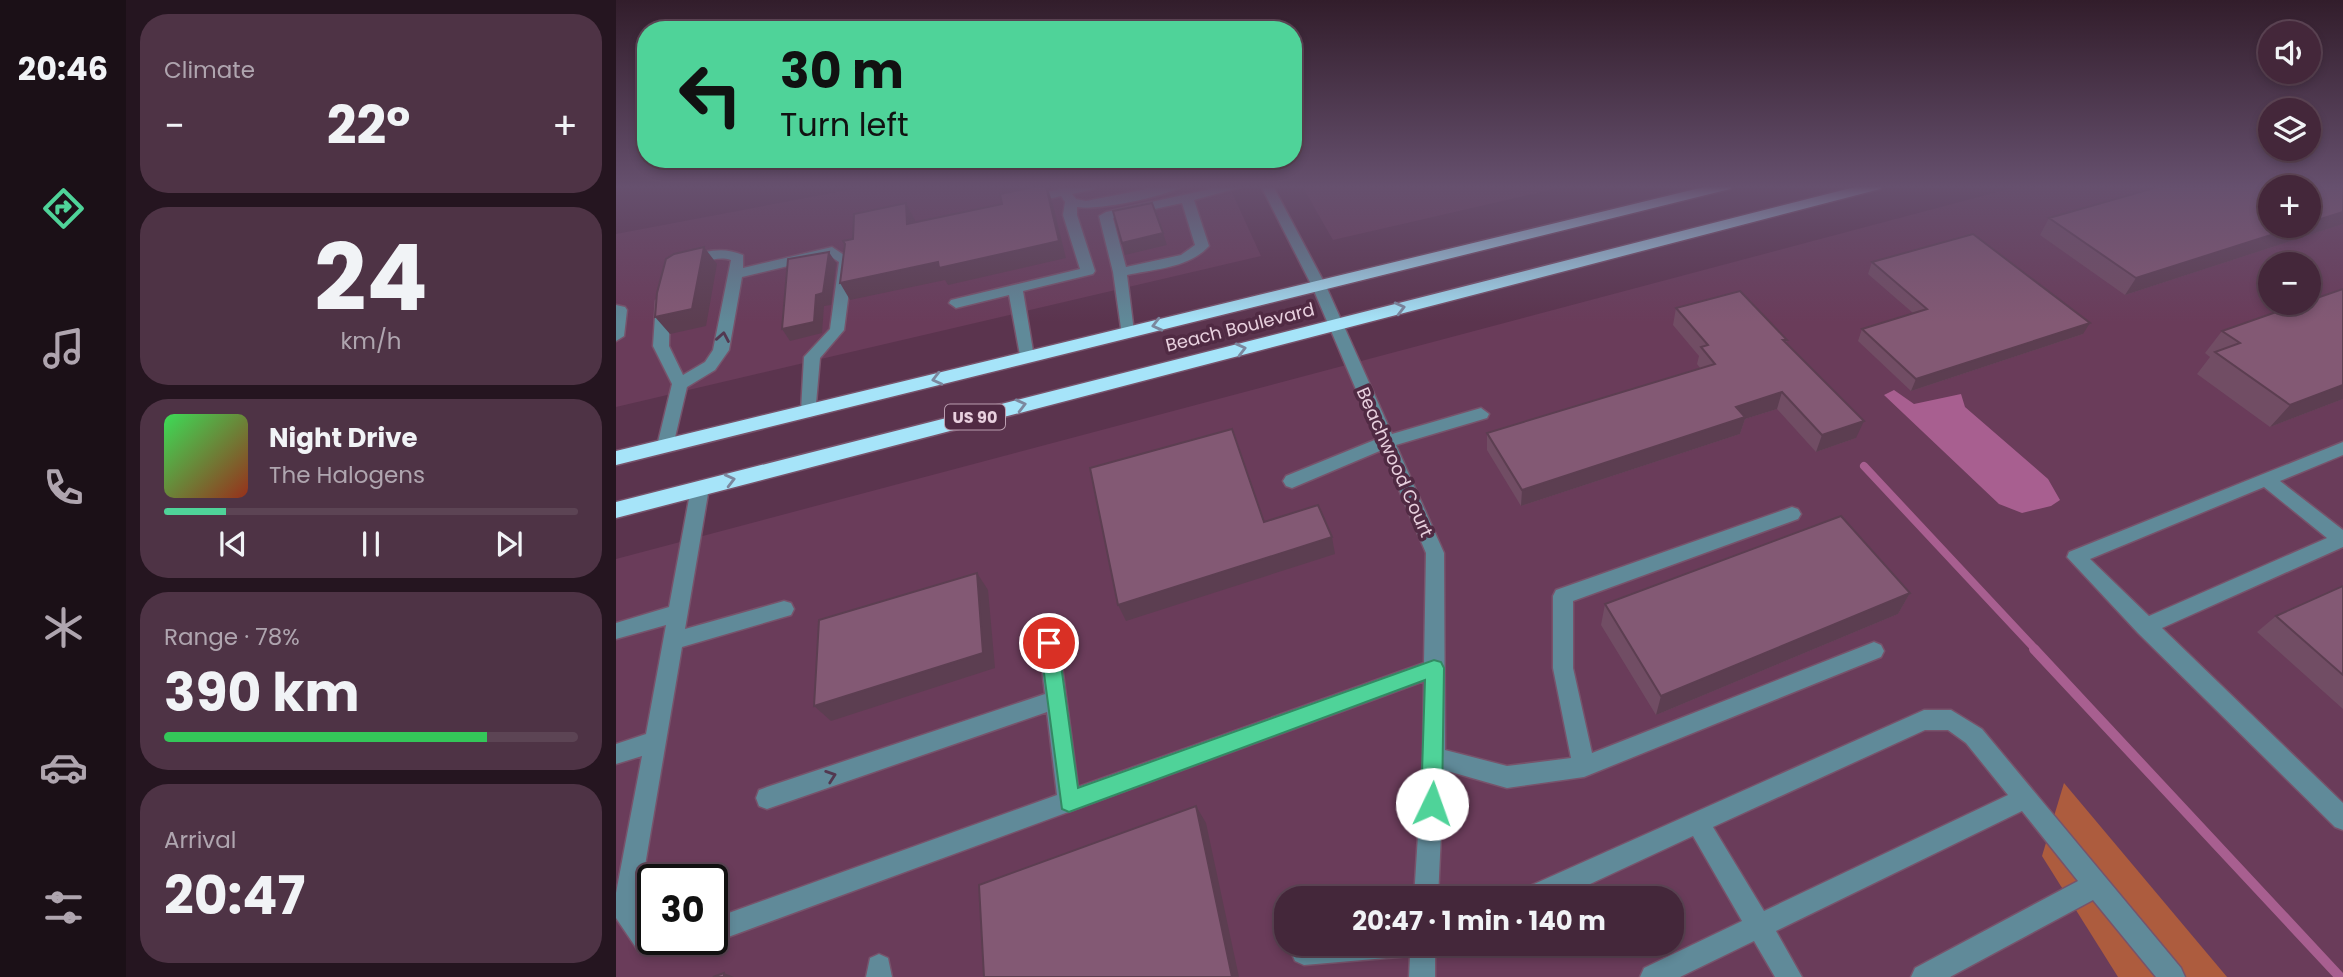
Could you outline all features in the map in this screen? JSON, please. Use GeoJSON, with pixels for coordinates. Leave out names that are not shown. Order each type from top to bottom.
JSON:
{"type":"FeatureCollection","features":[{"type":"Feature","properties":{"kind":"highway"},"geometry":{"type":"LineString","coordinates":[[616,458],[1540,232]]}},
{"type":"Feature","properties":{"kind":"highway","name":"Beach Boulevard"},"geometry":{"type":"LineString","coordinates":[[616,510],[1698,232]]}},
{"type":"Feature","properties":{"kind":"street"},"geometry":{"type":"LineString","coordinates":[[956,303],[1088,271],[1075,232]]}},
{"type":"Feature","properties":{"kind":"street"},"geometry":{"type":"LineString","coordinates":[[1111,232],[1120,272],[1127,332]]}},
{"type":"Feature","properties":{"kind":"street"},"geometry":{"type":"LineString","coordinates":[[1120,272],[1186,258],[1202,246],[1197,232]]}},
{"type":"Feature","properties":{"kind":"street","name":"Beachwood Court"},"geometry":{"type":"LineString","coordinates":[[1290,232],[1319,286],[1435,553],[1434,757],[1427,886]]}},
{"type":"Feature","properties":{"kind":"street"},"geometry":{"type":"LineString","coordinates":[[735,274],[832,251],[846,261],[837,330],[812,357],[809,411]]}},
{"type":"Feature","properties":{"kind":"street"},"geometry":{"type":"LineString","coordinates":[[675,267],[712,254],[730,254],[738,258],[721,350],[710,366],[680,384]]}},
{"type":"Feature","properties":{"kind":"street"},"geometry":{"type":"LineString","coordinates":[[665,446],[680,384],[661,346],[660,331],[667,283]]}},
{"type":"Feature","properties":{"kind":"street"},"geometry":{"type":"LineString","coordinates":[[1015,289],[1026,358]]}},
{"type":"Feature","properties":{"kind":"street"},"geometry":{"type":"LineString","coordinates":[[616,310],[620,310],[616,336]]}},
{"type":"Feature","properties":{"kind":"street"},"geometry":{"type":"LineString","coordinates":[[1292,481],[1386,442],[1481,414]]}},
{"type":"Feature","properties":{"kind":"street"},"geometry":{"type":"LineString","coordinates":[[2343,448],[2076,557],[2343,819]]}},
{"type":"Feature","properties":{"kind":"street"},"geometry":{"type":"LineString","coordinates":[[2146,627],[2342,539],[2266,479]]}},
{"type":"Feature","properties":{"kind":"street"},"geometry":{"type":"LineString","coordinates":[[637,927],[625,910],[700,488]]}},
{"type":"Feature","properties":{"kind":"street"},"geometry":{"type":"LineString","coordinates":[[1584,767],[1563,668],[1563,596],[1792,514]]}},
{"type":"Feature","properties":{"kind":"street"},"geometry":{"type":"LineString","coordinates":[[673,641],[784,609]]}},
{"type":"Feature","properties":{"kind":"street"},"geometry":{"type":"LineString","coordinates":[[616,631],[678,612]]}},
{"type":"Feature","properties":{"kind":"street"},"geometry":{"type":"LineString","coordinates":[[1049,643],[1069,802]]}},
{"type":"Feature","properties":{"kind":"street"},"geometry":{"type":"LineString","coordinates":[[1434,757],[1507,777],[1584,767],[1874,651]]}},
{"type":"Feature","properties":{"kind":"street"},"geometry":{"type":"LineString","coordinates":[[728,925],[1434,668]]}},
{"type":"Feature","properties":{"kind":"street"},"geometry":{"type":"LineString","coordinates":[[766,797],[1056,700]]}},
{"type":"Feature","properties":{"kind":"street"},"geometry":{"type":"LineString","coordinates":[[1559,886],[1924,720],[1951,720],[1974,736],[2172,977]]}},
{"type":"Feature","properties":{"kind":"street"},"geometry":{"type":"LineString","coordinates":[[616,754],[655,741]]}},
{"type":"Feature","properties":{"kind":"street"},"geometry":{"type":"LineString","coordinates":[[1653,977],[2025,798]]}},
{"type":"Feature","properties":{"kind":"street"},"geometry":{"type":"LineString","coordinates":[[1698,823],[1789,977]]}},
{"type":"Feature","properties":{"kind":"street"},"geometry":{"type":"LineString","coordinates":[[1924,977],[2096,885]]}},
{"type":"Feature","properties":{"kind":"street"},"geometry":{"type":"LineString","coordinates":[[1422,977],[1423,956]]}},
{"type":"Feature","properties":{"kind":"shaded area"},"geometry":{"type":"Polygon","coordinates":[[[629,232],[1250,232],[1261,256],[616,407],[616,234],[629,232]]]}},
{"type":"Feature","properties":{"kind":"shaded area"},"geometry":{"type":"Polygon","coordinates":[[[1328,232],[1369,232],[1333,240],[1328,232]]]}},
{"type":"Feature","properties":{"kind":"shaded area"},"geometry":{"type":"Polygon","coordinates":[[[1848,232],[2258,232],[2258,238],[2321,238],[2321,232],[2343,232],[2343,977],[616,977],[616,559],[1848,232]]]}},
{"type":"Feature","properties":{"kind":"shaded area"},"geometry":{"type":"Polygon","coordinates":[[[1894,390],[1914,404],[1961,394],[1965,407],[2048,479],[2060,500],[2051,506],[2022,513],[1999,504],[1884,395],[1894,390]]]}},
{"type":"Feature","properties":{"kind":"shaded area"},"geometry":{"type":"Polygon","coordinates":[[[2064,783],[2227,977],[2118,977],[2042,856],[2064,783]]]}},
{"type":"Feature","properties":{"kind":"building"},"geometry":{"type":"Polygon","coordinates":[[[853,232],[1057,232],[1059,241],[939,268],[938,262],[840,283],[845,244],[843,241],[853,239],[853,232]]]}},
{"type":"Feature","properties":{"kind":"building"},"geometry":{"type":"Polygon","coordinates":[[[1119,232],[1163,233],[1122,243],[1119,232]]]}},
{"type":"Feature","properties":{"kind":"building"},"geometry":{"type":"Polygon","coordinates":[[[2069,232],[2258,232],[2258,238],[2261,238],[2136,278],[2069,232]]]}},
{"type":"Feature","properties":{"kind":"building"},"geometry":{"type":"Polygon","coordinates":[[[1973,234],[2090,323],[1916,379],[1862,329],[1927,309],[1872,262],[1973,234]]]}},
{"type":"Feature","properties":{"kind":"building"},"geometry":{"type":"Polygon","coordinates":[[[704,247],[692,309],[655,317],[657,293],[666,259],[674,254],[704,247]]]}},
{"type":"Feature","properties":{"kind":"building"},"geometry":{"type":"Polygon","coordinates":[[[829,252],[823,293],[816,295],[814,322],[782,329],[788,259],[829,252]]]}},
{"type":"Feature","properties":{"kind":"building"},"geometry":{"type":"Polygon","coordinates":[[[2343,289],[2343,385],[2290,405],[2215,352],[2240,343],[2222,331],[2268,315],[2321,315],[2321,297],[2343,289]]]}},
{"type":"Feature","properties":{"kind":"building"},"geometry":{"type":"Polygon","coordinates":[[[1740,291],[1787,340],[1783,340],[1864,421],[1822,435],[1782,392],[1736,407],[1745,417],[1522,490],[1487,433],[1715,364],[1701,347],[1708,345],[1676,308],[1740,291]]]}},
{"type":"Feature","properties":{"kind":"building"},"geometry":{"type":"Polygon","coordinates":[[[1232,429],[1264,522],[1318,505],[1332,537],[1118,605],[1090,468],[1232,429]]]}},
{"type":"Feature","properties":{"kind":"building"},"geometry":{"type":"Polygon","coordinates":[[[1841,516],[1910,593],[1661,696],[1605,604],[1841,516]]]}},
{"type":"Feature","properties":{"kind":"building"},"geometry":{"type":"Polygon","coordinates":[[[977,573],[983,653],[814,706],[819,620],[977,573]]]}},
{"type":"Feature","properties":{"kind":"building"},"geometry":{"type":"Polygon","coordinates":[[[2343,586],[2343,675],[2276,616],[2343,586]]]}},
{"type":"Feature","properties":{"kind":"building"},"geometry":{"type":"Polygon","coordinates":[[[1196,806],[1232,977],[984,977],[979,885],[1196,806]]]}},
{"type":"Feature","properties":{"kind":"waterway"},"geometry":{"type":"LineString","coordinates":[[1864,466],[2036,650]]}},
{"type":"Feature","properties":{"kind":"waterway"},"geometry":{"type":"LineString","coordinates":[[2034,649],[2340,977]]}},
{"type":"Feature","properties":{"kind":"route"},"geometry":{"type":"LineString","coordinates":[[1049,643],[1069,802],[1434,668],[1432,804]]}}]}
